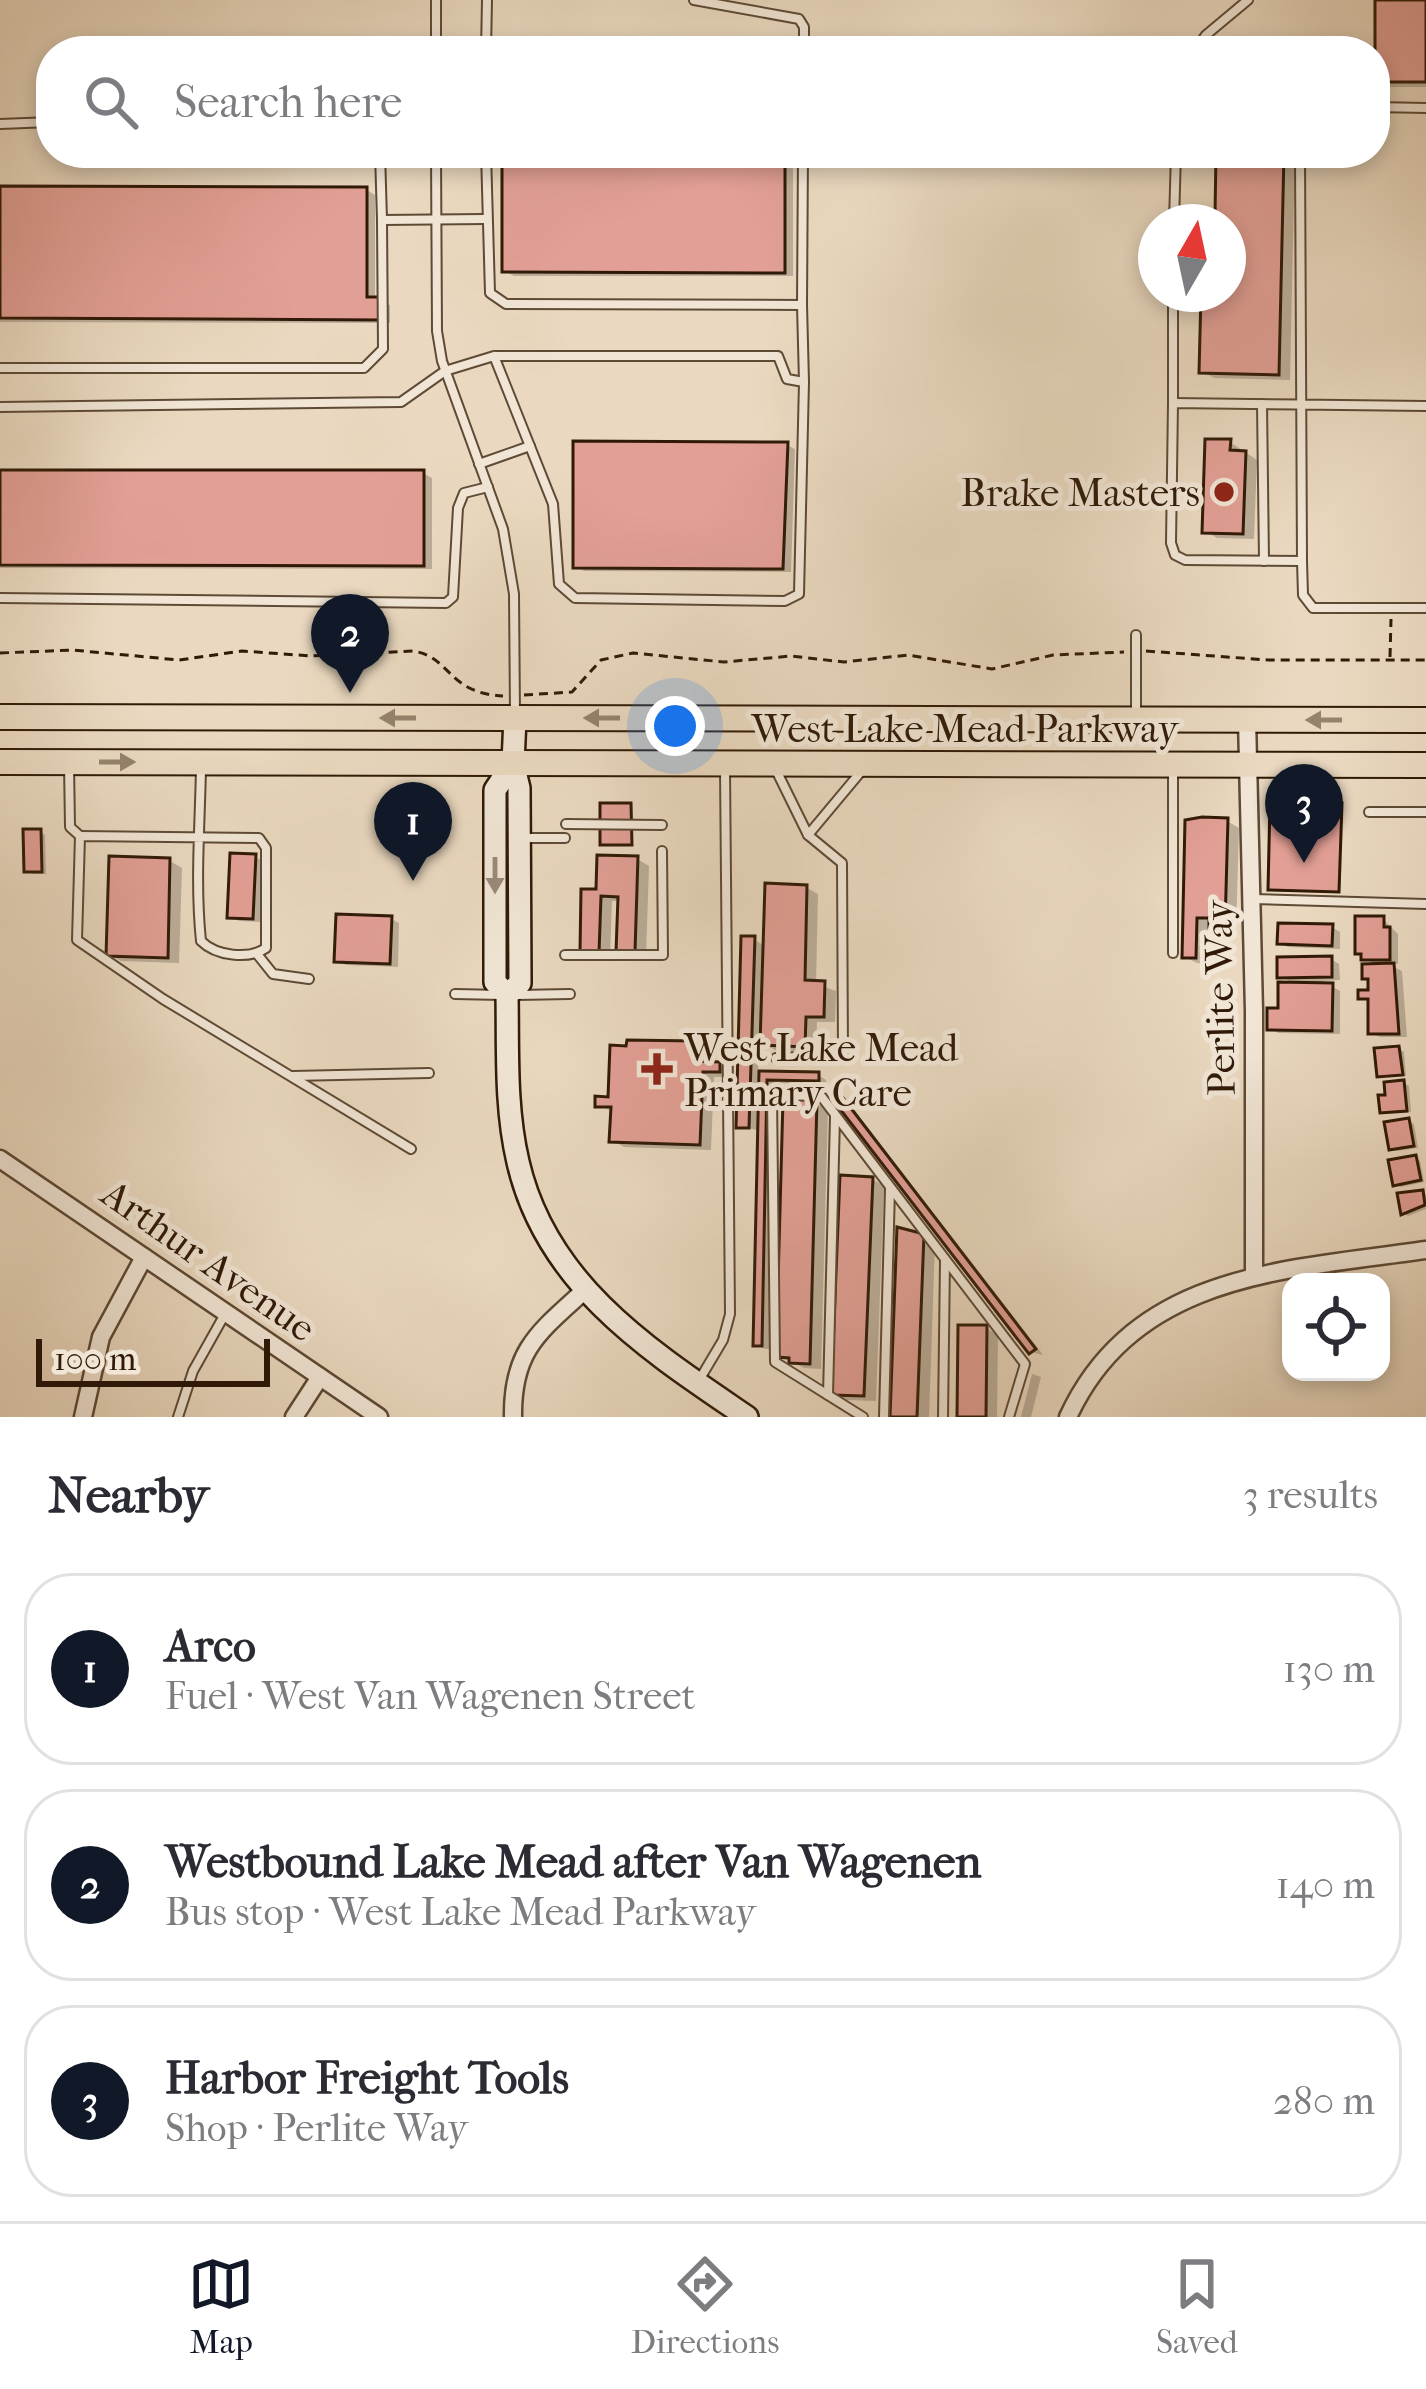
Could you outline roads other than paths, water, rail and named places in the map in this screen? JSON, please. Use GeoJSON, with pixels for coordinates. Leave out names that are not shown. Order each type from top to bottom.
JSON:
{"type":"FeatureCollection","features":[{"type":"Feature","properties":{"kind":"main road","name":"West Lake Mead Parkway"},"geometry":{"type":"LineString","coordinates":[[0,717],[515,707],[1426,720]]}},
{"type":"Feature","properties":{"kind":"main road"},"geometry":{"type":"LineString","coordinates":[[507,995],[520,983],[515,707]]}},
{"type":"Feature","properties":{"kind":"main road","name":"West Lake Mead Parkway"},"geometry":{"type":"LineString","coordinates":[[0,762],[1426,765]]}},
{"type":"Feature","properties":{"kind":"main road"},"geometry":{"type":"LineString","coordinates":[[513,763],[495,790],[495,982],[507,995],[509,1110],[518,1165],[544,1232],[584,1290],[620,1327],[747,1417]]}},
{"type":"Feature","properties":{"kind":"street","name":"Perlite Way"},"geometry":{"type":"LineString","coordinates":[[1247,719],[1254,1275]]}},
{"type":"Feature","properties":{"kind":"street","name":"Arthur Avenue"},"geometry":{"type":"LineString","coordinates":[[0,1159],[379,1417]]}},
{"type":"Feature","properties":{"kind":"street"},"geometry":{"type":"LineString","coordinates":[[1068,1417],[1086,1381],[1138,1327],[1178,1301],[1254,1275],[1426,1250]]}},
{"type":"Feature","properties":{"kind":"street"},"geometry":{"type":"LineString","coordinates":[[83,1417],[100,1337],[144,1257]]}},
{"type":"Feature","properties":{"kind":"street"},"geometry":{"type":"LineString","coordinates":[[513,1417],[517,1365],[532,1339],[584,1290]]}},
{"type":"Feature","properties":{"kind":"street"},"geometry":{"type":"LineString","coordinates":[[294,1417],[320,1377]]}},
{"type":"Feature","properties":{"kind":"lane"},"geometry":{"type":"LineString","coordinates":[[436,0],[436,36]]}},
{"type":"Feature","properties":{"kind":"lane"},"geometry":{"type":"LineString","coordinates":[[486,36],[487,0]]}},
{"type":"Feature","properties":{"kind":"lane"},"geometry":{"type":"LineString","coordinates":[[694,0],[799,19],[804,36]]}},
{"type":"Feature","properties":{"kind":"lane"},"geometry":{"type":"LineString","coordinates":[[1205,36],[1248,0]]}},
{"type":"Feature","properties":{"kind":"lane"},"geometry":{"type":"LineString","coordinates":[[1390,107],[1426,108]]}},
{"type":"Feature","properties":{"kind":"lane"},"geometry":{"type":"LineString","coordinates":[[0,124],[36,123]]}},
{"type":"Feature","properties":{"kind":"lane"},"geometry":{"type":"LineString","coordinates":[[0,368],[364,368],[383,349],[380,168]]}},
{"type":"Feature","properties":{"kind":"lane"},"geometry":{"type":"LineString","coordinates":[[436,168],[437,331],[445,371],[503,529],[514,595],[515,707]]}},
{"type":"Feature","properties":{"kind":"lane"},"geometry":{"type":"LineString","coordinates":[[486,168],[490,293],[506,304],[802,305]]}},
{"type":"Feature","properties":{"kind":"lane"},"geometry":{"type":"LineString","coordinates":[[494,356],[553,504],[559,584],[574,598],[785,601],[799,593],[803,168]]}},
{"type":"Feature","properties":{"kind":"lane"},"geometry":{"type":"LineString","coordinates":[[1175,204],[1176,168]]}},
{"type":"Feature","properties":{"kind":"lane"},"geometry":{"type":"LineString","coordinates":[[1300,168],[1303,595],[1312,608],[1424,610]]}},
{"type":"Feature","properties":{"kind":"lane"},"geometry":{"type":"LineString","coordinates":[[382,220],[485,219]]}},
{"type":"Feature","properties":{"kind":"lane"},"geometry":{"type":"LineString","coordinates":[[1173,312],[1171,543],[1175,554],[1185,560],[1302,561]]}},
{"type":"Feature","properties":{"kind":"lane"},"geometry":{"type":"LineString","coordinates":[[0,406],[401,402],[445,371],[494,356],[778,356],[788,379],[804,382]]}},
{"type":"Feature","properties":{"kind":"lane"},"geometry":{"type":"LineString","coordinates":[[1172,403],[1426,406]]}},
{"type":"Feature","properties":{"kind":"lane"},"geometry":{"type":"LineString","coordinates":[[1262,404],[1264,561]]}},
{"type":"Feature","properties":{"kind":"lane"},"geometry":{"type":"LineString","coordinates":[[479,464],[530,446]]}},
{"type":"Feature","properties":{"kind":"lane"},"geometry":{"type":"LineString","coordinates":[[0,598],[446,603],[453,597],[458,508],[464,493],[488,487]]}},
{"type":"Feature","properties":{"kind":"lane"},"geometry":{"type":"LineString","coordinates":[[1136,634],[1136,719]]}},
{"type":"Feature","properties":{"kind":"lane"},"geometry":{"type":"LineString","coordinates":[[69,762],[70,827],[80,836],[200,837],[259,838],[264,842],[268,942],[257,954],[218,953],[201,941],[200,837],[202,763]]}},
{"type":"Feature","properties":{"kind":"lane"},"geometry":{"type":"LineString","coordinates":[[697,1383],[723,1340],[730,1314],[725,764]]}},
{"type":"Feature","properties":{"kind":"lane"},"geometry":{"type":"LineString","coordinates":[[772,764],[808,835],[842,863],[843,1055],[776,1058]]}},
{"type":"Feature","properties":{"kind":"lane"},"geometry":{"type":"LineString","coordinates":[[808,835],[867,764]]}},
{"type":"Feature","properties":{"kind":"lane"},"geometry":{"type":"LineString","coordinates":[[1173,764],[1173,953]]}},
{"type":"Feature","properties":{"kind":"lane"},"geometry":{"type":"LineString","coordinates":[[1369,812],[1426,812]]}},
{"type":"Feature","properties":{"kind":"lane"},"geometry":{"type":"LineString","coordinates":[[566,824],[662,825]]}},
{"type":"Feature","properties":{"kind":"lane"},"geometry":{"type":"LineString","coordinates":[[80,836],[77,940],[163,999],[411,1149]]}},
{"type":"Feature","properties":{"kind":"lane"},"geometry":{"type":"LineString","coordinates":[[520,838],[566,838]]}},
{"type":"Feature","properties":{"kind":"lane"},"geometry":{"type":"LineString","coordinates":[[565,955],[663,955],[662,851]]}},
{"type":"Feature","properties":{"kind":"lane"},"geometry":{"type":"LineString","coordinates":[[1251,898],[1426,904]]}},
{"type":"Feature","properties":{"kind":"lane"},"geometry":{"type":"LineString","coordinates":[[257,954],[280,977],[309,980]]}},
{"type":"Feature","properties":{"kind":"lane"},"geometry":{"type":"LineString","coordinates":[[455,994],[570,994]]}},
{"type":"Feature","properties":{"kind":"lane"},"geometry":{"type":"LineString","coordinates":[[291,1076],[429,1073]]}},
{"type":"Feature","properties":{"kind":"lane"},"geometry":{"type":"LineString","coordinates":[[863,1417],[775,1362],[772,1095],[821,1096],[1025,1364],[1010,1417]]}},
{"type":"Feature","properties":{"kind":"lane"},"geometry":{"type":"LineString","coordinates":[[828,1395],[835,1115]]}},
{"type":"Feature","properties":{"kind":"lane"},"geometry":{"type":"LineString","coordinates":[[884,1417],[890,1186]]}},
{"type":"Feature","properties":{"kind":"lane"},"geometry":{"type":"LineString","coordinates":[[943,1417],[944,1258]]}},
{"type":"Feature","properties":{"kind":"lane"},"geometry":{"type":"LineString","coordinates":[[178,1417],[193,1371],[226,1313]]}},
{"type":"Feature","properties":{"kind":"place","name":"Brake Masters"},"geometry":{"type":"Point","coordinates":[1224,492]}},
{"type":"Feature","properties":{"kind":"place","name":"Westbound Lake Mead after Van Wagenen"},"geometry":{"type":"Point","coordinates":[350,693]}},
{"type":"Feature","properties":{"kind":"place","name":"Harbor Freight Tools"},"geometry":{"type":"Point","coordinates":[1304,863]}},
{"type":"Feature","properties":{"kind":"place","name":"Arco"},"geometry":{"type":"Point","coordinates":[413,881]}},
{"type":"Feature","properties":{"kind":"place","name":"West Lake Mead Primary Care"},"geometry":{"type":"Point","coordinates":[657,1069]}}]}
